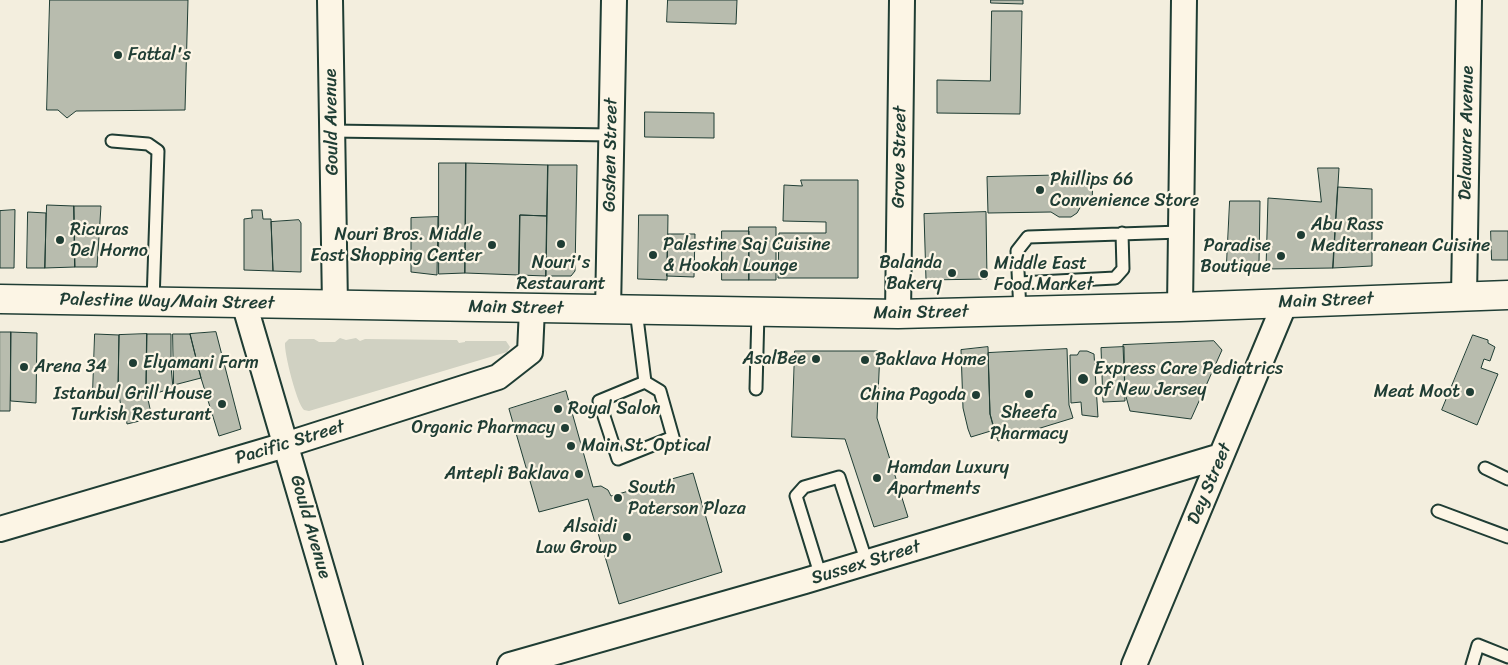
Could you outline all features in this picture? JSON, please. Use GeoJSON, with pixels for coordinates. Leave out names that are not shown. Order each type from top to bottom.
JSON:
{"type":"FeatureCollection","features":[{"type":"Feature","properties":{"kind":"main road","name":"Main Street"},"geometry":{"type":"LineString","coordinates":[[334,305],[898,314],[1180,307],[1508,295]]}},
{"type":"Feature","properties":{"kind":"main road","name":"Palestine Way/Main Street"},"geometry":{"type":"LineString","coordinates":[[0,299],[334,305]]}},
{"type":"Feature","properties":{"kind":"street","name":"Gould Avenue"},"geometry":{"type":"LineString","coordinates":[[330,0],[334,305]]}},
{"type":"Feature","properties":{"kind":"street","name":"Goshen Street"},"geometry":{"type":"LineString","coordinates":[[608,310],[614,0]]}},
{"type":"Feature","properties":{"kind":"street","name":"Grove Street"},"geometry":{"type":"LineString","coordinates":[[898,314],[902,0]]}},
{"type":"Feature","properties":{"kind":"street"},"geometry":{"type":"LineString","coordinates":[[1180,307],[1184,0]]}},
{"type":"Feature","properties":{"kind":"street","name":"Delaware Avenue"},"geometry":{"type":"LineString","coordinates":[[1464,296],[1469,0]]}},
{"type":"Feature","properties":{"kind":"street","name":"Gould Avenue"},"geometry":{"type":"LineString","coordinates":[[244,303],[350,665]]}},
{"type":"Feature","properties":{"kind":"street","name":"Dey Street"},"geometry":{"type":"LineString","coordinates":[[1134,665],[1285,303]]}},
{"type":"Feature","properties":{"kind":"street","name":"Pacific Street"},"geometry":{"type":"LineString","coordinates":[[0,529],[286,445],[498,377],[530,352],[532,308]]}},
{"type":"Feature","properties":{"kind":"street","name":"Sussex Street"},"geometry":{"type":"LineString","coordinates":[[510,665],[821,577],[1221,456]]}},
{"type":"Feature","properties":{"kind":"lane"},"geometry":{"type":"LineString","coordinates":[[332,131],[612,135]]}},
{"type":"Feature","properties":{"kind":"lane"},"geometry":{"type":"LineString","coordinates":[[112,141],[148,144],[158,151],[153,302]]}},
{"type":"Feature","properties":{"kind":"lane"},"geometry":{"type":"LineString","coordinates":[[1020,311],[1017,251],[1028,237],[1181,232]]}},
{"type":"Feature","properties":{"kind":"lane"},"geometry":{"type":"LineString","coordinates":[[1019,284],[1115,278],[1123,269],[1122,233]]}},
{"type":"Feature","properties":{"kind":"lane"},"geometry":{"type":"LineString","coordinates":[[636,310],[645,382]]}},
{"type":"Feature","properties":{"kind":"lane"},"geometry":{"type":"LineString","coordinates":[[756,389],[758,312]]}},
{"type":"Feature","properties":{"kind":"lane"},"geometry":{"type":"LineString","coordinates":[[645,382],[660,391],[673,437],[618,459],[599,401],[645,382]]}},
{"type":"Feature","properties":{"kind":"lane"},"geometry":{"type":"LineString","coordinates":[[1485,468],[1508,479]]}},
{"type":"Feature","properties":{"kind":"lane"},"geometry":{"type":"LineString","coordinates":[[821,577],[796,496],[804,487],[838,477],[867,563]]}},
{"type":"Feature","properties":{"kind":"lane"},"geometry":{"type":"LineString","coordinates":[[1438,511],[1508,537]]}},
{"type":"Feature","properties":{"kind":"lane"},"geometry":{"type":"LineString","coordinates":[[1472,665],[1478,645],[1508,657]]}},
{"type":"Feature","properties":{"kind":"shaded area"},"geometry":{"type":"Polygon","coordinates":[[[340,338],[346,340],[356,338],[360,341],[365,339],[457,340],[459,343],[465,341],[506,341],[510,347],[507,352],[309,411],[304,410],[292,378],[285,343],[289,339],[314,339],[319,342],[335,342],[340,338]]]}},
{"type":"Feature","properties":{"kind":"building","name":"Fattal's"},"geometry":{"type":"Polygon","coordinates":[[[50,0],[188,0],[185,110],[76,111],[67,118],[58,110],[47,110],[50,0]]]}},
{"type":"Feature","properties":{"kind":"building"},"geometry":{"type":"Polygon","coordinates":[[[668,0],[737,0],[736,24],[667,22],[668,0]]]}},
{"type":"Feature","properties":{"kind":"building"},"geometry":{"type":"Polygon","coordinates":[[[991,0],[1023,0],[1023,4],[991,3],[991,0]]]}},
{"type":"Feature","properties":{"kind":"building"},"geometry":{"type":"Polygon","coordinates":[[[992,11],[1022,11],[1020,114],[937,113],[937,80],[990,81],[992,11]]]}},
{"type":"Feature","properties":{"kind":"building"},"geometry":{"type":"Polygon","coordinates":[[[645,112],[714,113],[714,138],[645,137],[645,112]]]}},
{"type":"Feature","properties":{"kind":"building"},"geometry":{"type":"Polygon","coordinates":[[[439,163],[466,163],[465,273],[439,274],[439,163]]]}},
{"type":"Feature","properties":{"kind":"building","name":"Nouri Bros. Middle East Shopping Center"},"geometry":{"type":"Polygon","coordinates":[[[466,163],[548,165],[547,216],[520,215],[519,275],[465,273],[466,163]]]}},
{"type":"Feature","properties":{"kind":"building","name":"Nouri's Restaurant"},"geometry":{"type":"Polygon","coordinates":[[[548,165],[577,165],[575,271],[571,276],[546,276],[548,165]]]}},
{"type":"Feature","properties":{"kind":"building","name":"Abu Rass Mediterranean Cuisine"},"geometry":{"type":"Polygon","coordinates":[[[1318,168],[1339,168],[1333,268],[1266,269],[1268,198],[1321,202],[1318,168]]]}},
{"type":"Feature","properties":{"kind":"building","name":"Phillips 66 Convenience Store"},"geometry":{"type":"Polygon","coordinates":[[[1075,175],[1075,179],[1093,179],[1092,201],[1082,201],[1077,213],[1071,217],[1059,217],[1051,212],[988,213],[987,177],[1075,175]]]}},
{"type":"Feature","properties":{"kind":"building"},"geometry":{"type":"Polygon","coordinates":[[[801,180],[858,180],[858,278],[778,278],[779,233],[826,233],[826,222],[783,221],[784,185],[802,186],[801,180]]]}},
{"type":"Feature","properties":{"kind":"building"},"geometry":{"type":"Polygon","coordinates":[[[1338,187],[1372,189],[1372,266],[1333,268],[1338,187]]]}},
{"type":"Feature","properties":{"kind":"building"},"geometry":{"type":"Polygon","coordinates":[[[1230,201],[1260,201],[1259,263],[1227,262],[1230,201]]]}},
{"type":"Feature","properties":{"kind":"building","name":"Ricuras Del Horno"},"geometry":{"type":"Polygon","coordinates":[[[47,205],[74,206],[75,267],[45,268],[47,205]]]}},
{"type":"Feature","properties":{"kind":"building"},"geometry":{"type":"Polygon","coordinates":[[[74,206],[101,206],[97,267],[75,267],[74,206]]]}},
{"type":"Feature","properties":{"kind":"building"},"geometry":{"type":"Polygon","coordinates":[[[15,210],[14,268],[0,268],[0,211],[15,210]]]}},
{"type":"Feature","properties":{"kind":"building"},"geometry":{"type":"Polygon","coordinates":[[[252,210],[262,210],[263,219],[271,219],[273,271],[244,270],[244,219],[252,218],[252,210]]]}},
{"type":"Feature","properties":{"kind":"building"},"geometry":{"type":"Polygon","coordinates":[[[28,212],[46,213],[45,268],[27,268],[28,212]]]}},
{"type":"Feature","properties":{"kind":"building"},"geometry":{"type":"Polygon","coordinates":[[[986,212],[987,279],[926,280],[924,214],[986,212]]]}},
{"type":"Feature","properties":{"kind":"building"},"geometry":{"type":"Polygon","coordinates":[[[520,215],[547,216],[546,276],[519,275],[520,215]]]}},
{"type":"Feature","properties":{"kind":"building","name":"Palestine Saj Cuisine & Hookah Lounge"},"geometry":{"type":"Polygon","coordinates":[[[639,215],[668,215],[667,280],[638,279],[639,215]]]}},
{"type":"Feature","properties":{"kind":"building"},"geometry":{"type":"Polygon","coordinates":[[[438,217],[437,275],[411,272],[411,218],[438,217]]]}},
{"type":"Feature","properties":{"kind":"building"},"geometry":{"type":"Polygon","coordinates":[[[299,220],[301,223],[301,272],[273,271],[271,222],[299,220]]]}},
{"type":"Feature","properties":{"kind":"building"},"geometry":{"type":"Polygon","coordinates":[[[749,227],[776,227],[776,280],[749,280],[749,227]]]}},
{"type":"Feature","properties":{"kind":"building"},"geometry":{"type":"Polygon","coordinates":[[[722,231],[749,231],[749,280],[722,280],[722,231]]]}},
{"type":"Feature","properties":{"kind":"building"},"geometry":{"type":"Polygon","coordinates":[[[1491,231],[1508,231],[1508,260],[1492,260],[1491,231]]]}},
{"type":"Feature","properties":{"kind":"building"},"geometry":{"type":"Polygon","coordinates":[[[668,234],[695,234],[694,277],[667,276],[668,234]]]}},
{"type":"Feature","properties":{"kind":"building"},"geometry":{"type":"Polygon","coordinates":[[[0,332],[11,332],[10,411],[0,411],[0,332]]]}},
{"type":"Feature","properties":{"kind":"building","name":"Arena 34"},"geometry":{"type":"Polygon","coordinates":[[[11,332],[37,333],[36,403],[11,401],[11,332]]]}},
{"type":"Feature","properties":{"kind":"building","name":"Istanbul Grill House Turkish Resturant"},"geometry":{"type":"Polygon","coordinates":[[[216,332],[241,429],[219,436],[190,334],[216,332]]]}},
{"type":"Feature","properties":{"kind":"building"},"geometry":{"type":"Polygon","coordinates":[[[95,334],[119,335],[119,400],[107,398],[107,393],[93,392],[95,334]]]}},
{"type":"Feature","properties":{"kind":"building"},"geometry":{"type":"Polygon","coordinates":[[[147,334],[171,334],[173,388],[147,396],[146,390],[147,334]]]}},
{"type":"Feature","properties":{"kind":"building","name":"Elyamani Farm"},"geometry":{"type":"Polygon","coordinates":[[[147,334],[146,390],[152,418],[127,424],[126,416],[123,417],[118,390],[119,335],[147,334]]]}},
{"type":"Feature","properties":{"kind":"building"},"geometry":{"type":"Polygon","coordinates":[[[173,334],[190,334],[201,378],[174,385],[173,334]]]}},
{"type":"Feature","properties":{"kind":"building","name":"Meat Moot"},"geometry":{"type":"Polygon","coordinates":[[[1473,335],[1488,340],[1488,343],[1495,347],[1490,361],[1484,359],[1481,368],[1498,374],[1477,425],[1442,410],[1473,335]]]}},
{"type":"Feature","properties":{"kind":"building"},"geometry":{"type":"Polygon","coordinates":[[[1214,341],[1222,350],[1191,419],[1130,411],[1125,393],[1123,345],[1214,341]]]}},
{"type":"Feature","properties":{"kind":"building","name":"China Pagoda"},"geometry":{"type":"Polygon","coordinates":[[[988,347],[990,414],[994,430],[971,437],[963,408],[961,350],[988,347]]]}},
{"type":"Feature","properties":{"kind":"building"},"geometry":{"type":"Polygon","coordinates":[[[1124,347],[1125,401],[1103,402],[1101,348],[1124,347]]]}},
{"type":"Feature","properties":{"kind":"building","name":"Sheefa Pharmacy"},"geometry":{"type":"Polygon","coordinates":[[[1067,349],[1069,405],[1073,418],[998,441],[990,414],[988,353],[1067,349]]]}},
{"type":"Feature","properties":{"kind":"building","name":"Hamdan Luxury Apartments"},"geometry":{"type":"Polygon","coordinates":[[[795,351],[880,351],[877,418],[908,517],[874,527],[845,439],[792,437],[795,351]]]}},
{"type":"Feature","properties":{"kind":"building","name":"Express Care Pediatrics of New Jersey"},"geometry":{"type":"Polygon","coordinates":[[[1080,351],[1094,354],[1098,417],[1082,415],[1081,402],[1071,403],[1070,355],[1077,355],[1080,351]]]}},
{"type":"Feature","properties":{"kind":"building","name":"South Paterson Plaza"},"geometry":{"type":"Polygon","coordinates":[[[566,391],[593,487],[601,486],[608,490],[611,496],[693,473],[722,572],[619,604],[588,499],[539,512],[509,409],[566,391]]]}},
{"type":"Feature","properties":{"kind":"place","name":"Fattal's"},"geometry":{"type":"Point","coordinates":[118,55]}},
{"type":"Feature","properties":{"kind":"place","name":"Phillips 66 Convenience Store"},"geometry":{"type":"Point","coordinates":[1040,190]}},
{"type":"Feature","properties":{"kind":"place","name":"Abu Rass Mediterranean Cuisine"},"geometry":{"type":"Point","coordinates":[1301,235]}},
{"type":"Feature","properties":{"kind":"place","name":"Ricuras Del Horno"},"geometry":{"type":"Point","coordinates":[60,240]}},
{"type":"Feature","properties":{"kind":"place","name":"Nouri's Restaurant"},"geometry":{"type":"Point","coordinates":[561,244]}},
{"type":"Feature","properties":{"kind":"place","name":"Nouri Bros. Middle East Shopping Center"},"geometry":{"type":"Point","coordinates":[492,245]}},
{"type":"Feature","properties":{"kind":"place","name":"Palestine Saj Cuisine & Hookah Lounge"},"geometry":{"type":"Point","coordinates":[653,255]}},
{"type":"Feature","properties":{"kind":"place","name":"Paradise Boutique"},"geometry":{"type":"Point","coordinates":[1281,256]}},
{"type":"Feature","properties":{"kind":"place","name":"Balanda Bakery"},"geometry":{"type":"Point","coordinates":[952,273]}},
{"type":"Feature","properties":{"kind":"place","name":"Middle East Food Market"},"geometry":{"type":"Point","coordinates":[984,274]}},
{"type":"Feature","properties":{"kind":"place","name":"AsalBee"},"geometry":{"type":"Point","coordinates":[816,359]}},
{"type":"Feature","properties":{"kind":"place","name":"Baklava Home"},"geometry":{"type":"Point","coordinates":[865,360]}},
{"type":"Feature","properties":{"kind":"place","name":"Elyamani Farm"},"geometry":{"type":"Point","coordinates":[133,363]}},
{"type":"Feature","properties":{"kind":"place","name":"Arena 34"},"geometry":{"type":"Point","coordinates":[24,367]}},
{"type":"Feature","properties":{"kind":"place","name":"Express Care Pediatrics of New Jersey"},"geometry":{"type":"Point","coordinates":[1083,379]}},
{"type":"Feature","properties":{"kind":"place","name":"Meat Moot"},"geometry":{"type":"Point","coordinates":[1470,392]}},
{"type":"Feature","properties":{"kind":"place","name":"Sheefa Pharmacy"},"geometry":{"type":"Point","coordinates":[1029,394]}},
{"type":"Feature","properties":{"kind":"place","name":"China Pagoda"},"geometry":{"type":"Point","coordinates":[976,395]}},
{"type":"Feature","properties":{"kind":"place","name":"Istanbul Grill House Turkish Resturant"},"geometry":{"type":"Point","coordinates":[222,404]}},
{"type":"Feature","properties":{"kind":"place","name":"Royal Salon"},"geometry":{"type":"Point","coordinates":[558,409]}},
{"type":"Feature","properties":{"kind":"place","name":"Organic Pharmacy"},"geometry":{"type":"Point","coordinates":[565,428]}},
{"type":"Feature","properties":{"kind":"place","name":"Main St. Optical"},"geometry":{"type":"Point","coordinates":[571,446]}},
{"type":"Feature","properties":{"kind":"place","name":"Antepli Baklava"},"geometry":{"type":"Point","coordinates":[579,474]}},
{"type":"Feature","properties":{"kind":"place","name":"Hamdan Luxury Apartments"},"geometry":{"type":"Point","coordinates":[877,478]}},
{"type":"Feature","properties":{"kind":"place","name":"South Paterson Plaza"},"geometry":{"type":"Point","coordinates":[618,498]}},
{"type":"Feature","properties":{"kind":"place","name":"Alsaidi Law Group"},"geometry":{"type":"Point","coordinates":[627,537]}}]}
